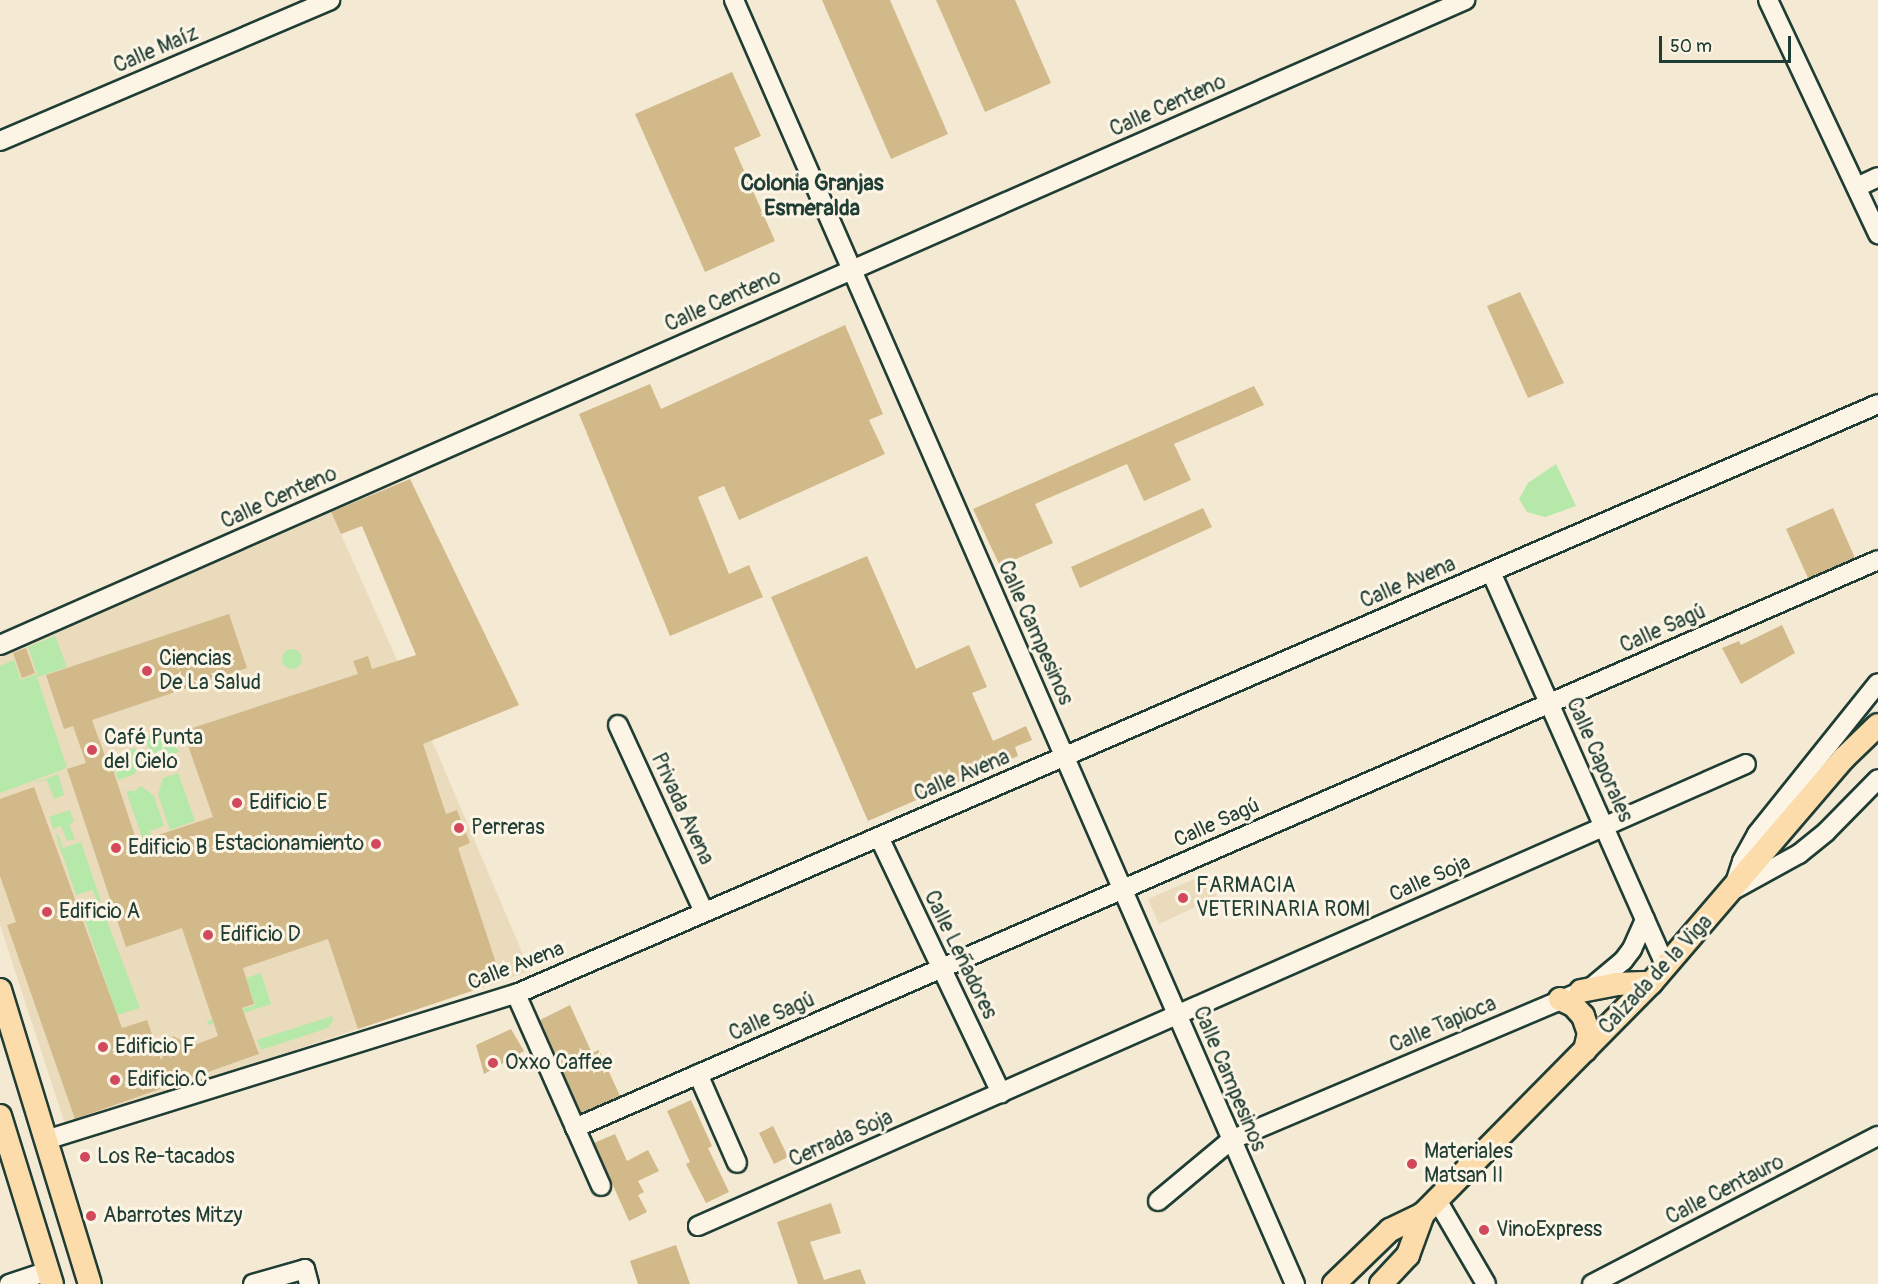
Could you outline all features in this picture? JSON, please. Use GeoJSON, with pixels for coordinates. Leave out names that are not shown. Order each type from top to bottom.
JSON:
{"type":"FeatureCollection","features":[{"type":"Feature","properties":{"kind":"main road","name":"Calzada de la Viga"},"geometry":{"type":"LineString","coordinates":[[1334,1284],[1390,1230],[1430,1207],[1586,1051],[1659,975],[1844,758],[1878,724]]}},
{"type":"Feature","properties":{"kind":"main road"},"geometry":{"type":"LineString","coordinates":[[1586,1051],[1589,1033],[1587,1024],[1571,995],[1659,975]]}},
{"type":"Feature","properties":{"kind":"main road"},"geometry":{"type":"LineString","coordinates":[[0,990],[90,1284]]}},
{"type":"Feature","properties":{"kind":"main road"},"geometry":{"type":"LineString","coordinates":[[0,1116],[50,1277]]}},
{"type":"Feature","properties":{"kind":"main road","name":"Calzada de la Viga"},"geometry":{"type":"LineString","coordinates":[[1381,1284],[1408,1255],[1430,1207]]}},
{"type":"Feature","properties":{"kind":"street","name":"Calle Maíz"},"geometry":{"type":"LineString","coordinates":[[0,141],[330,0]]}},
{"type":"Feature","properties":{"kind":"street","name":"Calle Campesinos"},"geometry":{"type":"LineString","coordinates":[[734,0],[793,130],[850,269],[1295,1284]]}},
{"type":"Feature","properties":{"kind":"street","name":"Calle Centeno"},"geometry":{"type":"LineString","coordinates":[[0,645],[1465,0]]}},
{"type":"Feature","properties":{"kind":"street"},"geometry":{"type":"LineString","coordinates":[[1768,0],[1878,234]]}},
{"type":"Feature","properties":{"kind":"street"},"geometry":{"type":"LineString","coordinates":[[1857,187],[1878,177]]}},
{"type":"Feature","properties":{"kind":"street","name":"Calle Avena"},"geometry":{"type":"LineString","coordinates":[[46,1140],[516,994],[1878,404]]}},
{"type":"Feature","properties":{"kind":"street","name":"Calle Sagú"},"geometry":{"type":"LineString","coordinates":[[575,1128],[1878,560]]}},
{"type":"Feature","properties":{"kind":"street","name":"Calle Caporales"},"geometry":{"type":"LineString","coordinates":[[1491,572],[1645,920],[1659,975]]}},
{"type":"Feature","properties":{"kind":"street"},"geometry":{"type":"LineString","coordinates":[[1733,890],[1742,861],[1757,834],[1878,683]]}},
{"type":"Feature","properties":{"kind":"street","name":"Privada Avena"},"geometry":{"type":"LineString","coordinates":[[618,725],[704,912]]}},
{"type":"Feature","properties":{"kind":"street","name":"Calle Soja"},"geometry":{"type":"LineString","coordinates":[[1001,1093],[1746,764]]}},
{"type":"Feature","properties":{"kind":"street"},"geometry":{"type":"LineString","coordinates":[[1733,890],[1799,854],[1826,832],[1878,779]]}},
{"type":"Feature","properties":{"kind":"street","name":"Calle Leñadores"},"geometry":{"type":"LineString","coordinates":[[879,837],[1001,1093]]}},
{"type":"Feature","properties":{"kind":"street","name":"Calle Tapioca"},"geometry":{"type":"LineString","coordinates":[[1158,1201],[1231,1140],[1604,979],[1632,949],[1645,920]]}},
{"type":"Feature","properties":{"kind":"street"},"geometry":{"type":"LineString","coordinates":[[516,994],[601,1186]]}},
{"type":"Feature","properties":{"kind":"street"},"geometry":{"type":"LineString","coordinates":[[698,1074],[737,1163]]}},
{"type":"Feature","properties":{"kind":"street","name":"Cerrada Soja"},"geometry":{"type":"LineString","coordinates":[[698,1226],[1001,1093]]}},
{"type":"Feature","properties":{"kind":"street","name":"Calle Centauro"},"geometry":{"type":"LineString","coordinates":[[1593,1284],[1878,1136]]}},
{"type":"Feature","properties":{"kind":"street"},"geometry":{"type":"LineString","coordinates":[[1430,1207],[1486,1284]]}},
{"type":"Feature","properties":{"kind":"street"},"geometry":{"type":"LineString","coordinates":[[253,1284],[307,1276]]}},
{"type":"Feature","properties":{"kind":"street"},"geometry":{"type":"LineString","coordinates":[[9,1284],[50,1277]]}},
{"type":"Feature","properties":{"kind":"shaded area"},"geometry":{"type":"Polygon","coordinates":[[[331,512],[414,698],[530,971],[66,1127],[0,925],[0,656],[331,512]]]}},
{"type":"Feature","properties":{"kind":"shaded area","name":"FARMACIA VETERINARIA ROMI"},"geometry":{"type":"Polygon","coordinates":[[[1206,874],[1217,897],[1159,924],[1148,899],[1206,874]]]}},
{"type":"Feature","properties":{"kind":"green space"},"geometry":{"type":"Polygon","coordinates":[[[1556,464],[1576,506],[1545,517],[1527,512],[1519,499],[1528,483],[1556,464]]]}},
{"type":"Feature","properties":{"kind":"green space"},"geometry":{"type":"Polygon","coordinates":[[[55,636],[67,667],[38,677],[28,647],[55,636]]]}},
{"type":"Feature","properties":{"kind":"green space"},"geometry":{"type":"Polygon","coordinates":[[[292,649],[299,652],[302,659],[299,666],[292,669],[285,666],[282,659],[285,652],[292,649]]]}},
{"type":"Feature","properties":{"kind":"green space"},"geometry":{"type":"Polygon","coordinates":[[[14,660],[21,680],[36,674],[67,768],[0,793],[0,666],[14,660]]]}},
{"type":"Feature","properties":{"kind":"green space"},"geometry":{"type":"Polygon","coordinates":[[[172,728],[179,752],[161,758],[149,749],[145,737],[172,728]]]}},
{"type":"Feature","properties":{"kind":"green space"},"geometry":{"type":"Polygon","coordinates":[[[135,748],[139,761],[135,774],[118,780],[109,756],[135,748]]]}},
{"type":"Feature","properties":{"kind":"green space"},"geometry":{"type":"Polygon","coordinates":[[[178,773],[195,821],[170,830],[158,795],[163,778],[178,773]]]}},
{"type":"Feature","properties":{"kind":"green space"},"geometry":{"type":"Polygon","coordinates":[[[58,774],[64,795],[54,799],[47,780],[35,783],[58,774]]]}},
{"type":"Feature","properties":{"kind":"green space"},"geometry":{"type":"Polygon","coordinates":[[[141,786],[154,796],[164,826],[150,831],[151,837],[145,845],[126,791],[134,791],[141,786]]]}},
{"type":"Feature","properties":{"kind":"green space"},"geometry":{"type":"Polygon","coordinates":[[[70,810],[74,822],[69,824],[75,839],[67,841],[61,826],[53,829],[49,817],[70,810]]]}},
{"type":"Feature","properties":{"kind":"green space"},"geometry":{"type":"Polygon","coordinates":[[[58,834],[63,848],[81,842],[101,901],[97,902],[93,890],[76,895],[56,835],[58,834]]]}},
{"type":"Feature","properties":{"kind":"green space"},"geometry":{"type":"Polygon","coordinates":[[[104,913],[140,1008],[117,1015],[85,920],[104,913]]]}},
{"type":"Feature","properties":{"kind":"green space"},"geometry":{"type":"Polygon","coordinates":[[[261,973],[271,1004],[208,1025],[207,1021],[255,1005],[246,978],[261,973]]]}},
{"type":"Feature","properties":{"kind":"green space"},"geometry":{"type":"Polygon","coordinates":[[[332,1016],[333,1021],[328,1028],[261,1050],[257,1040],[332,1016]]]}},
{"type":"Feature","properties":{"kind":"building"},"geometry":{"type":"Polygon","coordinates":[[[822,0],[890,0],[948,134],[891,159],[822,0]]]}},
{"type":"Feature","properties":{"kind":"building"},"geometry":{"type":"Polygon","coordinates":[[[936,0],[1015,0],[1051,83],[985,112],[936,0]]]}},
{"type":"Feature","properties":{"kind":"building"},"geometry":{"type":"Polygon","coordinates":[[[732,72],[761,136],[734,148],[775,241],[705,272],[635,114],[732,72]]]}},
{"type":"Feature","properties":{"kind":"building"},"geometry":{"type":"Polygon","coordinates":[[[1520,292],[1564,383],[1528,398],[1487,306],[1520,292]]]}},
{"type":"Feature","properties":{"kind":"building"},"geometry":{"type":"Polygon","coordinates":[[[845,325],[883,414],[869,420],[885,454],[739,520],[724,486],[698,497],[729,574],[749,565],[763,597],[670,636],[579,414],[650,384],[661,409],[845,325]]]}},
{"type":"Feature","properties":{"kind":"building"},"geometry":{"type":"Polygon","coordinates":[[[1254,386],[1264,405],[1174,444],[1191,480],[1144,501],[1127,464],[1035,504],[1053,543],[1000,566],[973,509],[1254,386]]]}},
{"type":"Feature","properties":{"kind":"building"},"geometry":{"type":"Polygon","coordinates":[[[410,479],[519,705],[423,744],[446,814],[457,810],[470,843],[458,848],[502,981],[358,1029],[328,939],[243,968],[254,1004],[242,1008],[259,1054],[75,1119],[7,925],[16,922],[0,876],[0,799],[34,787],[122,1028],[147,1020],[161,1060],[173,1036],[192,1046],[218,1036],[182,928],[126,947],[67,769],[86,763],[73,726],[64,729],[46,675],[229,614],[247,668],[92,720],[105,756],[108,755],[137,842],[213,817],[183,731],[358,674],[353,661],[368,656],[372,669],[416,655],[362,526],[341,534],[331,512],[410,479]]]}},
{"type":"Feature","properties":{"kind":"building"},"geometry":{"type":"Polygon","coordinates":[[[1203,508],[1212,527],[1080,588],[1071,567],[1203,508]]]}},
{"type":"Feature","properties":{"kind":"building"},"geometry":{"type":"Polygon","coordinates":[[[1833,508],[1855,558],[1808,578],[1786,529],[1833,508]]]}},
{"type":"Feature","properties":{"kind":"building"},"geometry":{"type":"Polygon","coordinates":[[[867,556],[916,669],[969,645],[987,687],[972,693],[993,741],[1026,726],[1032,740],[1015,747],[1018,756],[868,821],[771,597],[867,556]]]}},
{"type":"Feature","properties":{"kind":"building"},"geometry":{"type":"Polygon","coordinates":[[[1782,625],[1795,653],[1741,684],[1722,648],[1739,641],[1741,645],[1782,625]]]}},
{"type":"Feature","properties":{"kind":"building"},"geometry":{"type":"Polygon","coordinates":[[[26,648],[35,673],[22,678],[13,653],[26,648]]]}},
{"type":"Feature","properties":{"kind":"building"},"geometry":{"type":"Polygon","coordinates":[[[570,1005],[592,1053],[599,1050],[620,1096],[581,1113],[540,1020],[570,1005]]]}},
{"type":"Feature","properties":{"kind":"building","name":"Oxxo Caffee"},"geometry":{"type":"Polygon","coordinates":[[[511,1029],[524,1051],[484,1074],[476,1045],[511,1029]]]}},
{"type":"Feature","properties":{"kind":"building"},"geometry":{"type":"Polygon","coordinates":[[[691,1100],[712,1146],[708,1148],[729,1192],[706,1203],[686,1164],[690,1162],[667,1111],[691,1100]]]}},
{"type":"Feature","properties":{"kind":"building"},"geometry":{"type":"Polygon","coordinates":[[[773,1126],[788,1157],[774,1164],[759,1133],[773,1126]]]}},
{"type":"Feature","properties":{"kind":"building"},"geometry":{"type":"Polygon","coordinates":[[[615,1134],[627,1161],[648,1150],[659,1171],[638,1181],[644,1192],[638,1195],[647,1212],[629,1221],[594,1143],[615,1134]]]}},
{"type":"Feature","properties":{"kind":"building"},"geometry":{"type":"Polygon","coordinates":[[[831,1203],[841,1233],[810,1242],[824,1280],[860,1269],[866,1284],[798,1284],[777,1222],[831,1203]]]}},
{"type":"Feature","properties":{"kind":"building"},"geometry":{"type":"Polygon","coordinates":[[[676,1245],[690,1284],[638,1284],[630,1261],[676,1245]]]}},
{"type":"Feature","properties":{"kind":"place","name":"Ciencias De La Salud"},"geometry":{"type":"Point","coordinates":[147,671]}},
{"type":"Feature","properties":{"kind":"place","name":"Café Punta del Cielo"},"geometry":{"type":"Point","coordinates":[92,750]}},
{"type":"Feature","properties":{"kind":"place","name":"Edificio E"},"geometry":{"type":"Point","coordinates":[237,803]}},
{"type":"Feature","properties":{"kind":"place","name":"Perreras"},"geometry":{"type":"Point","coordinates":[459,828]}},
{"type":"Feature","properties":{"kind":"place","name":"Estacionamiento"},"geometry":{"type":"Point","coordinates":[376,844]}},
{"type":"Feature","properties":{"kind":"place","name":"Edificio B"},"geometry":{"type":"Point","coordinates":[116,848]}},
{"type":"Feature","properties":{"kind":"place","name":"FARMACIA VETERINARIA ROMI"},"geometry":{"type":"Point","coordinates":[1183,898]}},
{"type":"Feature","properties":{"kind":"place","name":"Edificio A"},"geometry":{"type":"Point","coordinates":[47,912]}},
{"type":"Feature","properties":{"kind":"place","name":"Edificio D"},"geometry":{"type":"Point","coordinates":[208,935]}},
{"type":"Feature","properties":{"kind":"place","name":"Edificio F"},"geometry":{"type":"Point","coordinates":[103,1047]}},
{"type":"Feature","properties":{"kind":"place","name":"Oxxo Caffee"},"geometry":{"type":"Point","coordinates":[493,1063]}},
{"type":"Feature","properties":{"kind":"place","name":"Edificio C"},"geometry":{"type":"Point","coordinates":[115,1080]}},
{"type":"Feature","properties":{"kind":"place","name":"Los Re-tacados"},"geometry":{"type":"Point","coordinates":[85,1157]}},
{"type":"Feature","properties":{"kind":"place","name":"Materiales Matsan II"},"geometry":{"type":"Point","coordinates":[1412,1164]}},
{"type":"Feature","properties":{"kind":"place","name":"Abarrotes Mitzy"},"geometry":{"type":"Point","coordinates":[91,1216]}},
{"type":"Feature","properties":{"kind":"place","name":"VinoExpress"},"geometry":{"type":"Point","coordinates":[1484,1230]}},
{"type":"Feature","properties":{"kind":"district","name":"Colonia Granjas Esmeralda"},"geometry":{"type":"Point","coordinates":[812,196]}}]}
